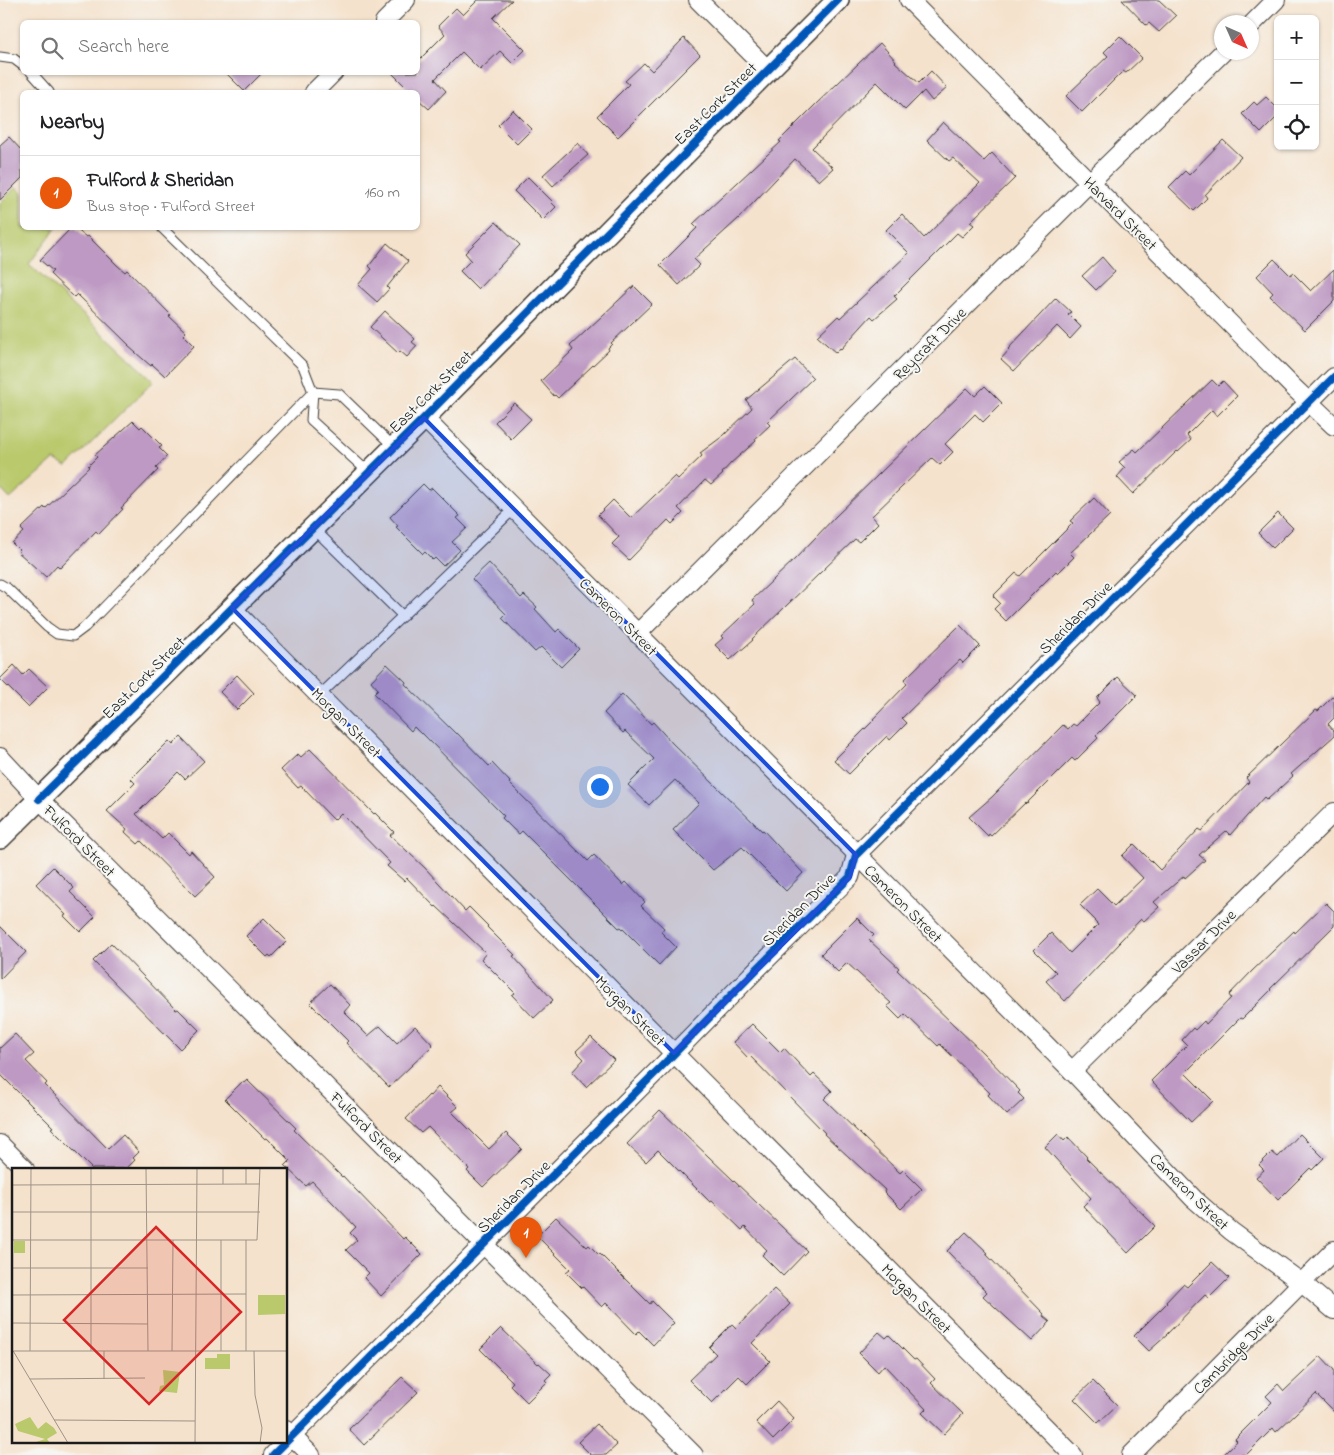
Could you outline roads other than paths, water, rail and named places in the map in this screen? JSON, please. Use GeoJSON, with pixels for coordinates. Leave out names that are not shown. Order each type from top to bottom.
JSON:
{"type":"FeatureCollection","features":[{"type":"Feature","properties":{"kind":"street"},"geometry":{"type":"LineString","coordinates":[[386,20],[406,0]]}},
{"type":"Feature","properties":{"kind":"street"},"geometry":{"type":"LineString","coordinates":[[698,0],[768,70]]}},
{"type":"Feature","properties":{"kind":"street","name":"East Cork Street"},"geometry":{"type":"LineString","coordinates":[[0,838],[424,418],[838,0]]}},
{"type":"Feature","properties":{"kind":"street","name":"Harvard Street"},"geometry":{"type":"LineString","coordinates":[[908,0],[1334,426]]}},
{"type":"Feature","properties":{"kind":"street"},"geometry":{"type":"LineString","coordinates":[[1259,17],[1276,0]]}},
{"type":"Feature","properties":{"kind":"street","name":"Reycraft Drive"},"geometry":{"type":"LineString","coordinates":[[637,634],[1215,60]]}},
{"type":"Feature","properties":{"kind":"street"},"geometry":{"type":"LineString","coordinates":[[316,90],[331,75]]}},
{"type":"Feature","properties":{"kind":"street","name":"Sheridan Drive"},"geometry":{"type":"LineString","coordinates":[[289,1433],[484,1244],[850,878],[856,855],[1334,377]]}},
{"type":"Feature","properties":{"kind":"street","name":"Cameron Street"},"geometry":{"type":"LineString","coordinates":[[424,418],[1072,1071],[1194,1198],[1231,1231],[1302,1283],[1334,1310]]}},
{"type":"Feature","properties":{"kind":"street","name":"Morgan Street"},"geometry":{"type":"LineString","coordinates":[[232,608],[1073,1455]]}},
{"type":"Feature","properties":{"kind":"street","name":"Fulford Street"},"geometry":{"type":"LineString","coordinates":[[0,757],[39,799],[694,1455]]}},
{"type":"Feature","properties":{"kind":"street","name":"Vassar Drive"},"geometry":{"type":"LineString","coordinates":[[1072,1071],[1334,812]]}},
{"type":"Feature","properties":{"kind":"street"},"geometry":{"type":"LineString","coordinates":[[0,1144],[24,1168]]}},
{"type":"Feature","properties":{"kind":"street","name":"Cambridge Drive"},"geometry":{"type":"LineString","coordinates":[[1131,1455],[1334,1250]]}},
{"type":"Feature","properties":{"kind":"street"},"geometry":{"type":"LineString","coordinates":[[289,1433],[311,1455]]}},
{"type":"Feature","properties":{"kind":"street","name":"Sheridan Drive"},"geometry":{"type":"LineString","coordinates":[[273,1455],[282,1442]]}},
{"type":"Feature","properties":{"kind":"lane"},"geometry":{"type":"LineString","coordinates":[[0,57],[14,59],[20,64]]}},
{"type":"Feature","properties":{"kind":"lane"},"geometry":{"type":"LineString","coordinates":[[34,75],[47,90]]}},
{"type":"Feature","properties":{"kind":"lane"},"geometry":{"type":"LineString","coordinates":[[164,230],[303,366],[313,392],[311,420],[368,472]]}},
{"type":"Feature","properties":{"kind":"lane"},"geometry":{"type":"LineString","coordinates":[[313,392],[339,394],[394,447]]}},
{"type":"Feature","properties":{"kind":"lane"},"geometry":{"type":"LineString","coordinates":[[0,584],[7,588],[47,628],[57,634],[73,636],[86,627],[313,392]]}},
{"type":"Feature","properties":{"kind":"lane"},"geometry":{"type":"LineString","coordinates":[[320,695],[514,509]]}},
{"type":"Feature","properties":{"kind":"lane"},"geometry":{"type":"LineString","coordinates":[[313,528],[403,616]]}},
{"type":"Feature","properties":{"kind":"place","name":"Fulford & Sheridan"},"geometry":{"type":"Point","coordinates":[526,1258]}}]}
